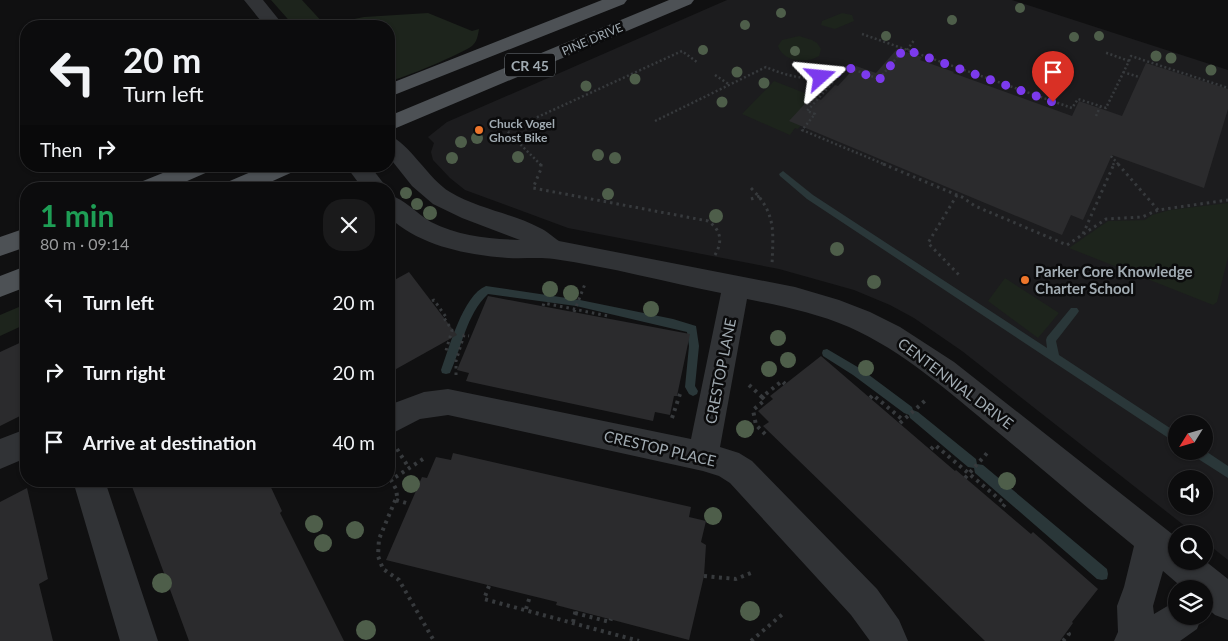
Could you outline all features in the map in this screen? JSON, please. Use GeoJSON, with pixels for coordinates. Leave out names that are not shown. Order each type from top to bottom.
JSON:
{"type":"FeatureCollection","features":[{"type":"Feature","properties":{"kind":"main road","name":"PINE DRIVE"},"geometry":{"type":"LineString","coordinates":[[395,89],[618,0]]}},
{"type":"Feature","properties":{"kind":"main road","name":"PINE DRIVE"},"geometry":{"type":"LineString","coordinates":[[395,121],[685,0]]}},
{"type":"Feature","properties":{"kind":"main road"},"geometry":{"type":"LineString","coordinates":[[163,182],[187,172]]}},
{"type":"Feature","properties":{"kind":"main road"},"geometry":{"type":"LineString","coordinates":[[249,182],[273,172]]}},
{"type":"Feature","properties":{"kind":"main road"},"geometry":{"type":"LineString","coordinates":[[0,247],[20,239]]}},
{"type":"Feature","properties":{"kind":"main road"},"geometry":{"type":"LineString","coordinates":[[0,287],[20,279]]}},
{"type":"Feature","properties":{"kind":"street"},"geometry":{"type":"LineString","coordinates":[[253,0],[270,20]]}},
{"type":"Feature","properties":{"kind":"street","name":"CENTENNIAL DRIVE"},"geometry":{"type":"LineString","coordinates":[[395,150],[420,180],[441,198],[470,212],[531,234],[552,249]]}},
{"type":"Feature","properties":{"kind":"street"},"geometry":{"type":"LineString","coordinates":[[362,172],[370,182]]}},
{"type":"Feature","properties":{"kind":"street","name":"CENTENNIAL DRIVE"},"geometry":{"type":"LineString","coordinates":[[395,208],[416,226],[438,236],[515,250],[552,249],[819,304],[853,316],[899,339],[947,372],[1168,552]]}},
{"type":"Feature","properties":{"kind":"street","name":"CRESTOP LANE"},"geometry":{"type":"LineString","coordinates":[[703,456],[736,286]]}},
{"type":"Feature","properties":{"kind":"street","name":"CRESTOP PLACE"},"geometry":{"type":"LineString","coordinates":[[395,428],[416,406],[434,402],[448,402],[703,456],[728,464],[741,472],[864,602],[883,628],[889,641]]}},
{"type":"Feature","properties":{"kind":"street"},"geometry":{"type":"LineString","coordinates":[[0,454],[20,446]]}},
{"type":"Feature","properties":{"kind":"street"},"geometry":{"type":"LineString","coordinates":[[91,487],[139,641]]}},
{"type":"Feature","properties":{"kind":"street"},"geometry":{"type":"LineString","coordinates":[[1168,554],[1144,578],[1135,606],[1135,638],[1164,630],[1171,625]]}},
{"type":"Feature","properties":{"kind":"street","name":"CENTENNIAL DRIVE"},"geometry":{"type":"LineString","coordinates":[[1189,570],[1228,602]]}},
{"type":"Feature","properties":{"kind":"street"},"geometry":{"type":"LineString","coordinates":[[1213,607],[1228,602]]}},
{"type":"Feature","properties":{"kind":"path"},"geometry":{"type":"LineString","coordinates":[[862,34],[1072,108],[1078,98],[1106,108],[1131,56],[1228,88]]}},
{"type":"Feature","properties":{"kind":"path"},"geometry":{"type":"LineString","coordinates":[[656,121],[766,67],[789,76],[821,77],[838,73],[847,67],[879,80],[916,39]]}},
{"type":"Feature","properties":{"kind":"path"},"geometry":{"type":"LineString","coordinates":[[697,62],[682,51],[507,131],[541,164],[534,188],[708,221],[718,230],[721,239],[718,250],[713,258]]}},
{"type":"Feature","properties":{"kind":"path"},"geometry":{"type":"LineString","coordinates":[[1104,52],[1129,60]]}},
{"type":"Feature","properties":{"kind":"path"},"geometry":{"type":"LineString","coordinates":[[1123,72],[1139,77]]}},
{"type":"Feature","properties":{"kind":"path"},"geometry":{"type":"LineString","coordinates":[[715,75],[731,85]]}},
{"type":"Feature","properties":{"kind":"path"},"geometry":{"type":"LineString","coordinates":[[821,77],[834,82],[807,111],[815,114],[801,129],[957,195],[975,206],[1067,245],[1106,219],[1142,217],[1158,210],[1228,200]]}},
{"type":"Feature","properties":{"kind":"path"},"geometry":{"type":"LineString","coordinates":[[1053,102],[1060,88]]}},
{"type":"Feature","properties":{"kind":"path"},"geometry":{"type":"LineString","coordinates":[[1018,96],[1021,90]]}},
{"type":"Feature","properties":{"kind":"path"},"geometry":{"type":"LineString","coordinates":[[1096,116],[1100,107]]}},
{"type":"Feature","properties":{"kind":"path"},"geometry":{"type":"LineString","coordinates":[[1111,156],[1158,210]]}},
{"type":"Feature","properties":{"kind":"path"},"geometry":{"type":"LineString","coordinates":[[1083,235],[1115,161]]}},
{"type":"Feature","properties":{"kind":"path"},"geometry":{"type":"LineString","coordinates":[[751,188],[760,196],[769,212],[774,230],[773,269]]}},
{"type":"Feature","properties":{"kind":"path"},"geometry":{"type":"LineString","coordinates":[[957,195],[928,243],[960,276]]}},
{"type":"Feature","properties":{"kind":"path"},"geometry":{"type":"LineString","coordinates":[[751,199],[760,196]]}},
{"type":"Feature","properties":{"kind":"path"},"geometry":{"type":"LineString","coordinates":[[575,310],[585,284]]}},
{"type":"Feature","properties":{"kind":"path"},"geometry":{"type":"LineString","coordinates":[[432,301],[434,300],[446,317],[444,318],[452,330],[445,354]]}},
{"type":"Feature","properties":{"kind":"path"},"geometry":{"type":"LineString","coordinates":[[543,306],[544,303],[608,316],[608,318]]}},
{"type":"Feature","properties":{"kind":"path"},"geometry":{"type":"LineString","coordinates":[[457,382],[457,356],[464,335],[470,336]]}},
{"type":"Feature","properties":{"kind":"path"},"geometry":{"type":"LineString","coordinates":[[762,397],[782,381],[785,384]]}},
{"type":"Feature","properties":{"kind":"path"},"geometry":{"type":"LineString","coordinates":[[745,382],[765,400],[753,410],[756,425],[766,435]]}},
{"type":"Feature","properties":{"kind":"path"},"geometry":{"type":"LineString","coordinates":[[670,424],[681,390]]}},
{"type":"Feature","properties":{"kind":"path"},"geometry":{"type":"LineString","coordinates":[[870,398],[873,395],[902,422],[926,400]]}},
{"type":"Feature","properties":{"kind":"path"},"geometry":{"type":"LineString","coordinates":[[395,440],[409,468]]}},
{"type":"Feature","properties":{"kind":"path"},"geometry":{"type":"LineString","coordinates":[[930,449],[935,445],[1005,504],[1002,508]]}},
{"type":"Feature","properties":{"kind":"path"},"geometry":{"type":"LineString","coordinates":[[965,478],[988,452]]}},
{"type":"Feature","properties":{"kind":"path"},"geometry":{"type":"LineString","coordinates":[[395,477],[423,459]]}},
{"type":"Feature","properties":{"kind":"path"},"geometry":{"type":"LineString","coordinates":[[394,487],[397,492],[396,500],[386,517],[379,538],[378,556],[383,569],[399,580],[434,641]]}},
{"type":"Feature","properties":{"kind":"path"},"geometry":{"type":"LineString","coordinates":[[396,500],[410,504]]}},
{"type":"Feature","properties":{"kind":"path"},"geometry":{"type":"LineString","coordinates":[[704,576],[736,579],[751,573]]}},
{"type":"Feature","properties":{"kind":"path"},"geometry":{"type":"LineString","coordinates":[[489,586],[484,598],[639,641]]}},
{"type":"Feature","properties":{"kind":"path"},"geometry":{"type":"LineString","coordinates":[[526,609],[530,596]]}},
{"type":"Feature","properties":{"kind":"path"},"geometry":{"type":"LineString","coordinates":[[573,622],[576,611],[610,622],[611,619]]}},
{"type":"Feature","properties":{"kind":"path"},"geometry":{"type":"LineString","coordinates":[[750,641],[785,612]]}},
{"type":"Feature","properties":{"kind":"path"},"geometry":{"type":"LineString","coordinates":[[1063,641],[1069,634],[1067,632]]}},
{"type":"Feature","properties":{"kind":"shaded area"},"geometry":{"type":"Polygon","coordinates":[[[271,0],[302,0],[320,20],[289,20],[271,0]]]}},
{"type":"Feature","properties":{"kind":"shaded area","name":"Parker Core Knowledge Charter School"},"geometry":{"type":"Polygon","coordinates":[[[727,0],[1012,0],[1228,70],[1228,560],[1213,548],[1213,525],[1184,525],[1171,515],[1213,515],[1213,470],[1168,470],[1168,513],[962,351],[914,318],[890,305],[854,290],[779,269],[568,228],[465,190],[450,178],[433,160],[431,152],[434,143],[428,137],[447,122],[727,0]]]}},
{"type":"Feature","properties":{"kind":"shaded area"},"geometry":{"type":"Polygon","coordinates":[[[428,13],[472,31],[479,29],[475,42],[466,50],[396,79],[395,20],[349,20],[364,17],[428,13]]]}},
{"type":"Feature","properties":{"kind":"shaded area"},"geometry":{"type":"Polygon","coordinates":[[[842,13],[852,15],[854,21],[835,29],[821,25],[822,21],[842,13]]]}},
{"type":"Feature","properties":{"kind":"shaded area"},"geometry":{"type":"Polygon","coordinates":[[[799,36],[817,43],[821,49],[819,56],[802,61],[790,58],[781,51],[778,46],[782,40],[799,36]]]}},
{"type":"Feature","properties":{"kind":"shaded area"},"geometry":{"type":"Polygon","coordinates":[[[774,81],[815,97],[811,114],[790,135],[742,114],[774,81]]]}},
{"type":"Feature","properties":{"kind":"shaded area"},"geometry":{"type":"Polygon","coordinates":[[[1228,203],[1228,257],[1217,302],[1213,305],[1069,248],[1108,221],[1145,220],[1152,215],[1170,210],[1228,203]]]}},
{"type":"Feature","properties":{"kind":"shaded area"},"geometry":{"type":"Polygon","coordinates":[[[1005,278],[1059,313],[1038,338],[988,301],[1005,278]]]}},
{"type":"Feature","properties":{"kind":"shaded area"},"geometry":{"type":"Polygon","coordinates":[[[20,307],[20,327],[0,336],[0,315],[20,307]]]}},
{"type":"Feature","properties":{"kind":"building"},"geometry":{"type":"Polygon","coordinates":[[[897,49],[922,57],[920,60],[953,73],[1072,116],[1079,101],[1122,116],[1146,63],[1228,89],[1228,109],[1204,188],[1112,155],[1083,220],[1071,215],[1062,235],[789,121],[812,96],[821,100],[835,85],[838,86],[856,66],[876,73],[897,49]]]}},
{"type":"Feature","properties":{"kind":"building"},"geometry":{"type":"Polygon","coordinates":[[[409,272],[457,335],[395,370],[395,280],[409,272]]]}},
{"type":"Feature","properties":{"kind":"building"},"geometry":{"type":"Polygon","coordinates":[[[488,296],[690,334],[677,396],[674,396],[670,415],[655,412],[653,421],[466,381],[469,373],[457,370],[488,296]]]}},
{"type":"Feature","properties":{"kind":"building"},"geometry":{"type":"Polygon","coordinates":[[[20,343],[20,416],[0,426],[0,352],[20,343]]]}},
{"type":"Feature","properties":{"kind":"building"},"geometry":{"type":"Polygon","coordinates":[[[821,356],[955,471],[1031,534],[1033,532],[1098,589],[1072,622],[1060,641],[985,641],[763,426],[769,422],[758,411],[773,399],[770,396],[821,356]]]}},
{"type":"Feature","properties":{"kind":"building"},"geometry":{"type":"Polygon","coordinates":[[[453,453],[691,507],[689,517],[706,521],[701,542],[706,545],[704,576],[689,640],[556,605],[557,602],[386,560],[422,477],[427,478],[436,457],[451,460],[453,453]]]}},
{"type":"Feature","properties":{"kind":"building"},"geometry":{"type":"Polygon","coordinates":[[[132,487],[271,487],[282,511],[280,513],[344,641],[189,641],[132,487]]]}},
{"type":"Feature","properties":{"kind":"building"},"geometry":{"type":"Polygon","coordinates":[[[27,488],[48,579],[39,584],[53,641],[0,641],[0,502],[27,488]]]}},
{"type":"Feature","properties":{"kind":"waterway"},"geometry":{"type":"LineString","coordinates":[[783,174],[810,197],[1168,433]]}},
{"type":"Feature","properties":{"kind":"waterway"},"geometry":{"type":"LineString","coordinates":[[446,370],[467,315],[479,296],[486,290],[574,303]]}},
{"type":"Feature","properties":{"kind":"waterway"},"geometry":{"type":"LineString","coordinates":[[580,304],[673,323],[692,329],[694,346],[690,387],[693,391]]}},
{"type":"Feature","properties":{"kind":"waterway"},"geometry":{"type":"LineString","coordinates":[[1054,357],[1051,340],[1074,311]]}},
{"type":"Feature","properties":{"kind":"waterway"},"geometry":{"type":"LineString","coordinates":[[827,353],[857,372],[908,410]]}},
{"type":"Feature","properties":{"kind":"waterway"},"geometry":{"type":"LineString","coordinates":[[914,415],[972,463]]}},
{"type":"Feature","properties":{"kind":"waterway"},"geometry":{"type":"LineString","coordinates":[[1209,460],[1228,473]]}},
{"type":"Feature","properties":{"kind":"waterway"},"geometry":{"type":"LineString","coordinates":[[979,469],[1102,574]]}},
{"type":"Feature","properties":{"kind":"place","name":"Chuck Vogel Ghost Bike"},"geometry":{"type":"Point","coordinates":[479,130]}},
{"type":"Feature","properties":{"kind":"place","name":"Parker Core Knowledge Charter School"},"geometry":{"type":"Point","coordinates":[1025,280]}},
{"type":"Feature","properties":{"kind":"route"},"geometry":{"type":"LineString","coordinates":[[821,77],[838,73],[847,67],[879,80],[904,49],[1053,102]]}}]}
